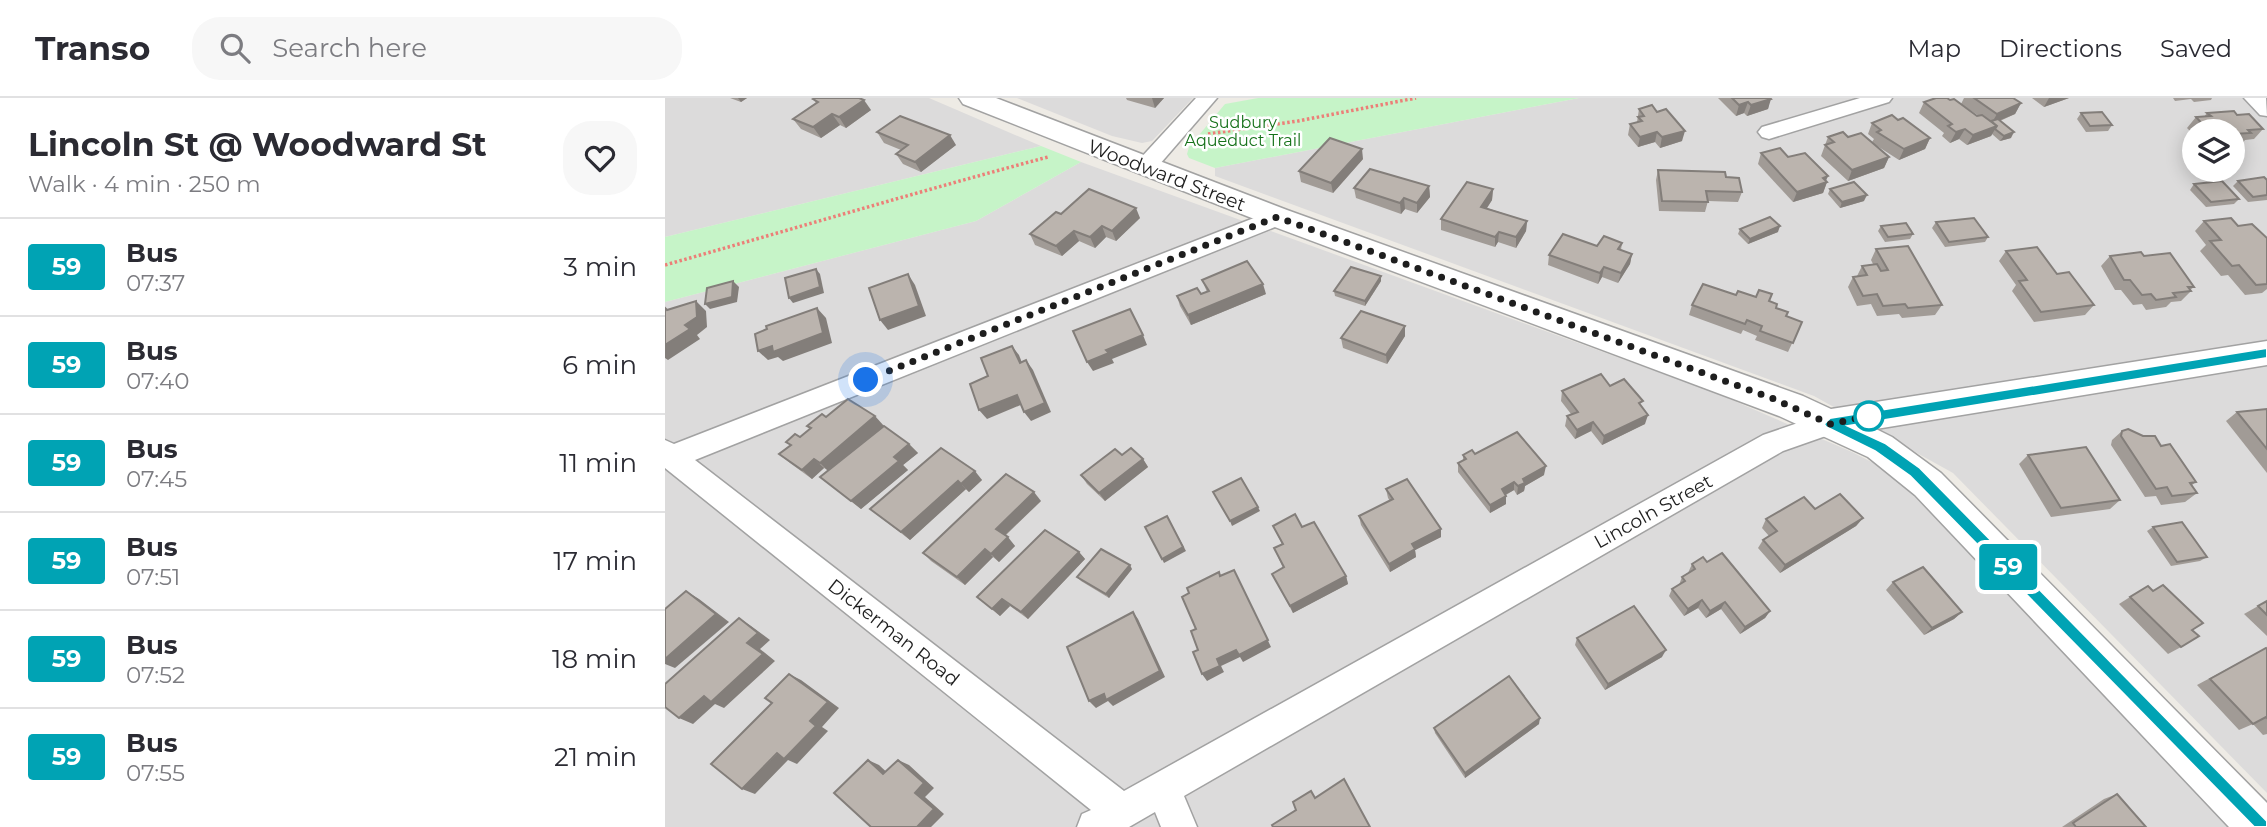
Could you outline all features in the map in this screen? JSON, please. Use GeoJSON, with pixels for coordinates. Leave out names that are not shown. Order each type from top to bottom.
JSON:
{"type":"FeatureCollection","features":[{"type":"Feature","properties":{"kind":"street","name":"Woodward Street"},"geometry":{"type":"LineString","coordinates":[[972,98],[1277,217],[1761,394],[1880,447],[1921,478],[2260,827]]}},
{"type":"Feature","properties":{"kind":"street"},"geometry":{"type":"LineString","coordinates":[[1145,166],[1207,98]]}},
{"type":"Feature","properties":{"kind":"street"},"geometry":{"type":"LineString","coordinates":[[1769,132],[1882,98]]}},
{"type":"Feature","properties":{"kind":"street"},"geometry":{"type":"LineString","coordinates":[[2254,98],[2267,110]]}},
{"type":"Feature","properties":{"kind":"street"},"geometry":{"type":"LineString","coordinates":[[668,454],[1277,217]]}},
{"type":"Feature","properties":{"kind":"street","name":"Lincoln Street"},"geometry":{"type":"LineString","coordinates":[[1095,827],[1773,443],[1830,424],[2267,353]]}},
{"type":"Feature","properties":{"kind":"street","name":"Dickerman Road"},"geometry":{"type":"LineString","coordinates":[[668,454],[1122,811]]}},
{"type":"Feature","properties":{"kind":"street"},"geometry":{"type":"LineString","coordinates":[[1163,788],[1179,827]]}},
{"type":"Feature","properties":{"kind":"path"},"geometry":{"type":"LineString","coordinates":[[1197,136],[1298,121],[1416,98]]}},
{"type":"Feature","properties":{"kind":"path"},"geometry":{"type":"LineString","coordinates":[[665,264],[1015,165],[1065,154],[1102,150]]}},
{"type":"Feature","properties":{"kind":"shaded area"},"geometry":{"type":"Polygon","coordinates":[[[665,98],[929,98],[1041,146],[665,237],[665,98]]]}},
{"type":"Feature","properties":{"kind":"shaded area"},"geometry":{"type":"Polygon","coordinates":[[[1017,98],[1193,98],[1152,141],[1142,143],[1112,136],[1017,98]]]}},
{"type":"Feature","properties":{"kind":"shaded area"},"geometry":{"type":"Polygon","coordinates":[[[1579,98],[2267,98],[2267,793],[1953,473],[1814,396],[1215,176],[1215,168],[1579,98]]]}},
{"type":"Feature","properties":{"kind":"shaded area"},"geometry":{"type":"Polygon","coordinates":[[[1081,162],[1716,393],[1852,452],[1893,473],[1924,502],[2230,827],[665,827],[665,302],[976,221],[1081,162]]]}},
{"type":"Feature","properties":{"kind":"green space","name":"Sudbury Aqueduct Trail"},"geometry":{"type":"Polygon","coordinates":[[[1258,98],[1579,98],[1215,168],[1189,158],[1189,147],[1225,104],[1258,98]]]}},
{"type":"Feature","properties":{"kind":"green space"},"geometry":{"type":"Polygon","coordinates":[[[1041,146],[1081,162],[976,221],[665,302],[665,237],[1041,146]]]}},
{"type":"Feature","properties":{"kind":"building"},"geometry":{"type":"Polygon","coordinates":[[[1732,98],[1771,99],[1751,105],[1748,102],[1739,105],[1732,98]]]}},
{"type":"Feature","properties":{"kind":"building"},"geometry":{"type":"Polygon","coordinates":[[[1936,98],[1954,99],[1977,116],[1982,115],[1997,126],[1973,135],[1965,129],[1956,132],[1948,126],[1952,124],[1924,102],[1936,98]]]}},
{"type":"Feature","properties":{"kind":"building"},"geometry":{"type":"Polygon","coordinates":[[[1974,98],[2013,98],[2021,103],[1997,114],[1974,98]]]}},
{"type":"Feature","properties":{"kind":"building"},"geometry":{"type":"Polygon","coordinates":[[[813,99],[864,100],[839,117],[832,114],[813,127],[793,119],[818,102],[813,99]]]}},
{"type":"Feature","properties":{"kind":"building"},"geometry":{"type":"Polygon","coordinates":[[[1652,105],[1657,112],[1666,109],[1685,131],[1662,137],[1657,132],[1640,137],[1630,124],[1642,121],[1638,117],[1644,116],[1639,109],[1652,105]]]}},
{"type":"Feature","properties":{"kind":"building"},"geometry":{"type":"Polygon","coordinates":[[[2234,111],[2237,115],[2249,114],[2263,129],[2248,130],[2251,133],[2245,133],[2245,119],[2196,117],[2211,116],[2207,113],[2234,111]]]}},
{"type":"Feature","properties":{"kind":"building"},"geometry":{"type":"Polygon","coordinates":[[[2102,112],[2112,125],[2090,126],[2081,113],[2102,112]]]}},
{"type":"Feature","properties":{"kind":"building"},"geometry":{"type":"Polygon","coordinates":[[[1892,115],[1898,120],[1903,118],[1930,138],[1904,149],[1877,132],[1881,130],[1872,123],[1892,115]]]}},
{"type":"Feature","properties":{"kind":"building"},"geometry":{"type":"Polygon","coordinates":[[[900,116],[950,135],[915,162],[896,154],[908,145],[877,132],[900,116]]]}},
{"type":"Feature","properties":{"kind":"building"},"geometry":{"type":"Polygon","coordinates":[[[1998,119],[2014,132],[2004,136],[1995,129],[1997,126],[1991,121],[1998,119]]]}},
{"type":"Feature","properties":{"kind":"building"},"geometry":{"type":"Polygon","coordinates":[[[1843,132],[1848,137],[1861,133],[1889,157],[1852,170],[1825,145],[1834,142],[1828,137],[1843,132]]]}},
{"type":"Feature","properties":{"kind":"building"},"geometry":{"type":"Polygon","coordinates":[[[1330,138],[1362,149],[1331,183],[1299,171],[1330,138]]]}},
{"type":"Feature","properties":{"kind":"building"},"geometry":{"type":"Polygon","coordinates":[[[1780,148],[1788,157],[1805,153],[1828,176],[1823,178],[1827,182],[1797,192],[1761,153],[1780,148]]]}},
{"type":"Feature","properties":{"kind":"building"},"geometry":{"type":"Polygon","coordinates":[[[1370,169],[1429,186],[1417,203],[1404,198],[1400,203],[1354,188],[1370,169]]]}},
{"type":"Feature","properties":{"kind":"building"},"geometry":{"type":"Polygon","coordinates":[[[1658,170],[1725,172],[1726,177],[1739,178],[1742,192],[1706,191],[1708,202],[1662,201],[1658,170]]]}},
{"type":"Feature","properties":{"kind":"building"},"geometry":{"type":"Polygon","coordinates":[[[2264,177],[2267,180],[2267,195],[2253,197],[2239,182],[2264,177]]]}},
{"type":"Feature","properties":{"kind":"building"},"geometry":{"type":"Polygon","coordinates":[[[1467,182],[1493,189],[1481,207],[1527,221],[1516,237],[1499,232],[1495,237],[1441,219],[1467,182]]]}},
{"type":"Feature","properties":{"kind":"building"},"geometry":{"type":"Polygon","coordinates":[[[1854,182],[1867,195],[1842,202],[1830,189],[1854,182]]]}},
{"type":"Feature","properties":{"kind":"building"},"geometry":{"type":"Polygon","coordinates":[[[2223,182],[2239,199],[2211,202],[2194,184],[2223,182]]]}},
{"type":"Feature","properties":{"kind":"building"},"geometry":{"type":"Polygon","coordinates":[[[1089,189],[1136,208],[1112,231],[1102,226],[1090,237],[1074,231],[1056,246],[1030,234],[1056,212],[1061,214],[1089,189]]]}},
{"type":"Feature","properties":{"kind":"building"},"geometry":{"type":"Polygon","coordinates":[[[1770,217],[1780,226],[1750,239],[1740,229],[1770,217]]]}},
{"type":"Feature","properties":{"kind":"building"},"geometry":{"type":"Polygon","coordinates":[[[1974,218],[1988,237],[1949,242],[1936,222],[1974,218]]]}},
{"type":"Feature","properties":{"kind":"building"},"geometry":{"type":"Polygon","coordinates":[[[2231,218],[2238,226],[2252,224],[2267,238],[2267,284],[2256,285],[2239,265],[2232,266],[2210,241],[2221,240],[2204,221],[2231,218]]]}},
{"type":"Feature","properties":{"kind":"building"},"geometry":{"type":"Polygon","coordinates":[[[1906,223],[1913,234],[1888,237],[1881,226],[1906,223]]]}},
{"type":"Feature","properties":{"kind":"building"},"geometry":{"type":"Polygon","coordinates":[[[1563,234],[1597,246],[1604,236],[1622,243],[1618,249],[1632,254],[1621,273],[1604,267],[1600,273],[1549,255],[1563,234]]]}},
{"type":"Feature","properties":{"kind":"building"},"geometry":{"type":"Polygon","coordinates":[[[1908,246],[1942,305],[1908,308],[1905,304],[1883,306],[1877,294],[1863,296],[1853,277],[1867,275],[1862,266],[1877,264],[1881,271],[1888,270],[1876,249],[1908,246]]]}},
{"type":"Feature","properties":{"kind":"building"},"geometry":{"type":"Polygon","coordinates":[[[2037,247],[2057,274],[2069,272],[2094,305],[2041,312],[2019,281],[2027,280],[2006,251],[2037,247]]]}},
{"type":"Feature","properties":{"kind":"building"},"geometry":{"type":"Polygon","coordinates":[[[2141,252],[2144,256],[2170,253],[2194,287],[2188,287],[2191,291],[2173,293],[2176,297],[2156,300],[2151,294],[2142,295],[2130,280],[2124,280],[2110,256],[2141,252]]]}},
{"type":"Feature","properties":{"kind":"building"},"geometry":{"type":"Polygon","coordinates":[[[1247,261],[1263,284],[1188,315],[1177,296],[1197,288],[1201,294],[1209,291],[1202,280],[1247,261]]]}},
{"type":"Feature","properties":{"kind":"building"},"geometry":{"type":"Polygon","coordinates":[[[1351,267],[1381,276],[1365,301],[1334,291],[1351,267]]]}},
{"type":"Feature","properties":{"kind":"building"},"geometry":{"type":"Polygon","coordinates":[[[816,269],[820,287],[789,298],[785,278],[816,269]]]}},
{"type":"Feature","properties":{"kind":"building"},"geometry":{"type":"Polygon","coordinates":[[[908,274],[919,306],[880,320],[869,288],[908,274]]]}},
{"type":"Feature","properties":{"kind":"building"},"geometry":{"type":"Polygon","coordinates":[[[733,281],[732,297],[705,304],[707,288],[733,281]]]}},
{"type":"Feature","properties":{"kind":"building"},"geometry":{"type":"Polygon","coordinates":[[[1703,284],[1736,295],[1738,291],[1756,297],[1759,290],[1772,294],[1769,301],[1777,304],[1776,308],[1788,312],[1786,316],[1802,322],[1793,343],[1760,331],[1762,326],[1747,320],[1745,324],[1692,305],[1703,284]]]}},
{"type":"Feature","properties":{"kind":"building"},"geometry":{"type":"Polygon","coordinates":[[[696,301],[697,317],[685,325],[690,329],[665,345],[665,308],[667,310],[696,301]]]}},
{"type":"Feature","properties":{"kind":"building"},"geometry":{"type":"Polygon","coordinates":[[[817,308],[823,333],[773,352],[772,346],[758,351],[755,334],[767,329],[766,326],[817,308]]]}},
{"type":"Feature","properties":{"kind":"building"},"geometry":{"type":"Polygon","coordinates":[[[1130,309],[1143,335],[1106,350],[1109,353],[1087,362],[1073,331],[1130,309]]]}},
{"type":"Feature","properties":{"kind":"building"},"geometry":{"type":"Polygon","coordinates":[[[1361,311],[1405,326],[1386,355],[1341,338],[1361,311]]]}},
{"type":"Feature","properties":{"kind":"building"},"geometry":{"type":"Polygon","coordinates":[[[1012,346],[1020,363],[1026,360],[1045,403],[1024,412],[1017,395],[979,410],[970,384],[988,376],[981,358],[1012,346]]]}},
{"type":"Feature","properties":{"kind":"building"},"geometry":{"type":"Polygon","coordinates":[[[1601,374],[1610,386],[1624,379],[1643,401],[1639,403],[1648,415],[1604,436],[1593,422],[1577,430],[1567,416],[1578,412],[1562,391],[1601,374]]]}},
{"type":"Feature","properties":{"kind":"building"},"geometry":{"type":"Polygon","coordinates":[[[848,399],[875,416],[820,463],[814,459],[802,470],[779,454],[791,445],[786,442],[795,434],[800,437],[811,428],[807,426],[822,414],[826,417],[848,399]]]}},
{"type":"Feature","properties":{"kind":"building"},"geometry":{"type":"Polygon","coordinates":[[[2267,409],[2267,449],[2237,412],[2267,409]]]}},
{"type":"Feature","properties":{"kind":"building"},"geometry":{"type":"Polygon","coordinates":[[[884,426],[909,444],[894,457],[899,461],[851,501],[820,477],[884,426]]]}},
{"type":"Feature","properties":{"kind":"building"},"geometry":{"type":"Polygon","coordinates":[[[2128,429],[2143,436],[2155,436],[2161,446],[2170,444],[2196,482],[2190,483],[2197,493],[2172,496],[2167,487],[2156,489],[2121,436],[2122,431],[2128,429]]]}},
{"type":"Feature","properties":{"kind":"building"},"geometry":{"type":"Polygon","coordinates":[[[1517,432],[1546,466],[1523,479],[1525,483],[1518,486],[1514,482],[1502,489],[1506,496],[1490,505],[1458,463],[1466,459],[1463,455],[1472,450],[1475,454],[1517,432]]]}},
{"type":"Feature","properties":{"kind":"building"},"geometry":{"type":"Polygon","coordinates":[[[2086,447],[2120,500],[2061,508],[2028,455],[2086,447]]]}},
{"type":"Feature","properties":{"kind":"building"},"geometry":{"type":"Polygon","coordinates":[[[941,448],[975,471],[961,484],[958,481],[901,532],[870,509],[941,448]]]}},
{"type":"Feature","properties":{"kind":"building"},"geometry":{"type":"Polygon","coordinates":[[[1131,448],[1143,459],[1099,493],[1081,475],[1115,449],[1122,455],[1131,448]]]}},
{"type":"Feature","properties":{"kind":"building"},"geometry":{"type":"Polygon","coordinates":[[[1006,474],[1034,492],[996,529],[1008,537],[991,554],[985,549],[957,577],[923,553],[1006,474]]]}},
{"type":"Feature","properties":{"kind":"building"},"geometry":{"type":"Polygon","coordinates":[[[1241,478],[1258,507],[1230,521],[1213,492],[1241,478]]]}},
{"type":"Feature","properties":{"kind":"building"},"geometry":{"type":"Polygon","coordinates":[[[1407,479],[1441,529],[1412,544],[1415,549],[1389,564],[1359,516],[1393,499],[1386,489],[1407,479]]]}},
{"type":"Feature","properties":{"kind":"building"},"geometry":{"type":"Polygon","coordinates":[[[1840,494],[1863,518],[1785,565],[1763,540],[1777,531],[1766,519],[1804,497],[1815,509],[1840,494]]]}},
{"type":"Feature","properties":{"kind":"building"},"geometry":{"type":"Polygon","coordinates":[[[1295,514],[1302,527],[1314,522],[1346,576],[1290,606],[1272,574],[1284,567],[1274,548],[1283,544],[1273,526],[1295,514]]]}},
{"type":"Feature","properties":{"kind":"building"},"geometry":{"type":"Polygon","coordinates":[[[1167,516],[1183,547],[1162,559],[1145,527],[1167,516]]]}},
{"type":"Feature","properties":{"kind":"building"},"geometry":{"type":"Polygon","coordinates":[[[2182,522],[2207,557],[2177,562],[2153,527],[2182,522]]]}},
{"type":"Feature","properties":{"kind":"building"},"geometry":{"type":"Polygon","coordinates":[[[1045,530],[1079,552],[1021,612],[1002,599],[992,609],[977,597],[1045,530]]]}},
{"type":"Feature","properties":{"kind":"building"},"geometry":{"type":"Polygon","coordinates":[[[1101,549],[1130,565],[1106,594],[1077,577],[1101,549]]]}},
{"type":"Feature","properties":{"kind":"building"},"geometry":{"type":"Polygon","coordinates":[[[1722,553],[1770,611],[1745,627],[1725,602],[1710,611],[1702,600],[1688,609],[1672,589],[1685,581],[1682,577],[1695,569],[1692,564],[1703,557],[1707,562],[1722,553]]]}},
{"type":"Feature","properties":{"kind":"building"},"geometry":{"type":"Polygon","coordinates":[[[1923,567],[1962,612],[1932,628],[1893,582],[1923,567]]]}},
{"type":"Feature","properties":{"kind":"building"},"geometry":{"type":"Polygon","coordinates":[[[1234,570],[1268,640],[1239,655],[1236,650],[1217,659],[1220,666],[1202,674],[1193,652],[1198,650],[1191,631],[1196,629],[1182,597],[1189,593],[1187,588],[1219,572],[1220,576],[1234,570]]]}},
{"type":"Feature","properties":{"kind":"building"},"geometry":{"type":"Polygon","coordinates":[[[2163,585],[2203,623],[2192,630],[2199,636],[2181,647],[2130,597],[2148,586],[2153,591],[2163,585]]]}},
{"type":"Feature","properties":{"kind":"building"},"geometry":{"type":"Polygon","coordinates":[[[686,591],[716,614],[665,659],[665,609],[686,591]]]}},
{"type":"Feature","properties":{"kind":"building"},"geometry":{"type":"Polygon","coordinates":[[[2267,601],[2267,615],[2258,606],[2267,601]]]}},
{"type":"Feature","properties":{"kind":"building"},"geometry":{"type":"Polygon","coordinates":[[[1634,606],[1666,650],[1608,684],[1577,638],[1634,606]]]}},
{"type":"Feature","properties":{"kind":"building"},"geometry":{"type":"Polygon","coordinates":[[[1133,612],[1160,671],[1106,700],[1104,694],[1089,701],[1067,647],[1133,612]]]}},
{"type":"Feature","properties":{"kind":"building"},"geometry":{"type":"Polygon","coordinates":[[[739,618],[758,633],[747,643],[763,654],[711,702],[704,696],[679,718],[665,707],[665,684],[739,618]]]}},
{"type":"Feature","properties":{"kind":"building"},"geometry":{"type":"Polygon","coordinates":[[[2266,648],[2267,718],[2253,724],[2210,679],[2266,648]]]}},
{"type":"Feature","properties":{"kind":"building"},"geometry":{"type":"Polygon","coordinates":[[[789,674],[828,702],[810,721],[816,726],[784,759],[777,753],[742,789],[711,764],[772,703],[765,698],[789,674]]]}},
{"type":"Feature","properties":{"kind":"building"},"geometry":{"type":"Polygon","coordinates":[[[1509,676],[1540,718],[1465,773],[1434,728],[1509,676]]]}},
{"type":"Feature","properties":{"kind":"building"},"geometry":{"type":"Polygon","coordinates":[[[868,760],[883,774],[898,760],[924,783],[915,793],[934,809],[917,827],[871,827],[834,793],[868,760]]]}},
{"type":"Feature","properties":{"kind":"building"},"geometry":{"type":"Polygon","coordinates":[[[1344,779],[1370,827],[1273,827],[1272,825],[1296,810],[1293,802],[1311,791],[1315,798],[1344,779]]]}},
{"type":"Feature","properties":{"kind":"building"},"geometry":{"type":"Polygon","coordinates":[[[2117,794],[2146,827],[2076,827],[2073,823],[2117,794]]]}},
{"type":"Feature","properties":{"kind":"bus line","name":"59"},"geometry":{"type":"LineString","coordinates":[[2260,827],[1915,472],[1880,447],[1830,424],[2267,353]]}},
{"type":"Feature","properties":{"kind":"route"},"geometry":{"type":"LineString","coordinates":[[866,380],[1277,217],[1774,399],[1830,424],[1869,416]]}}]}
